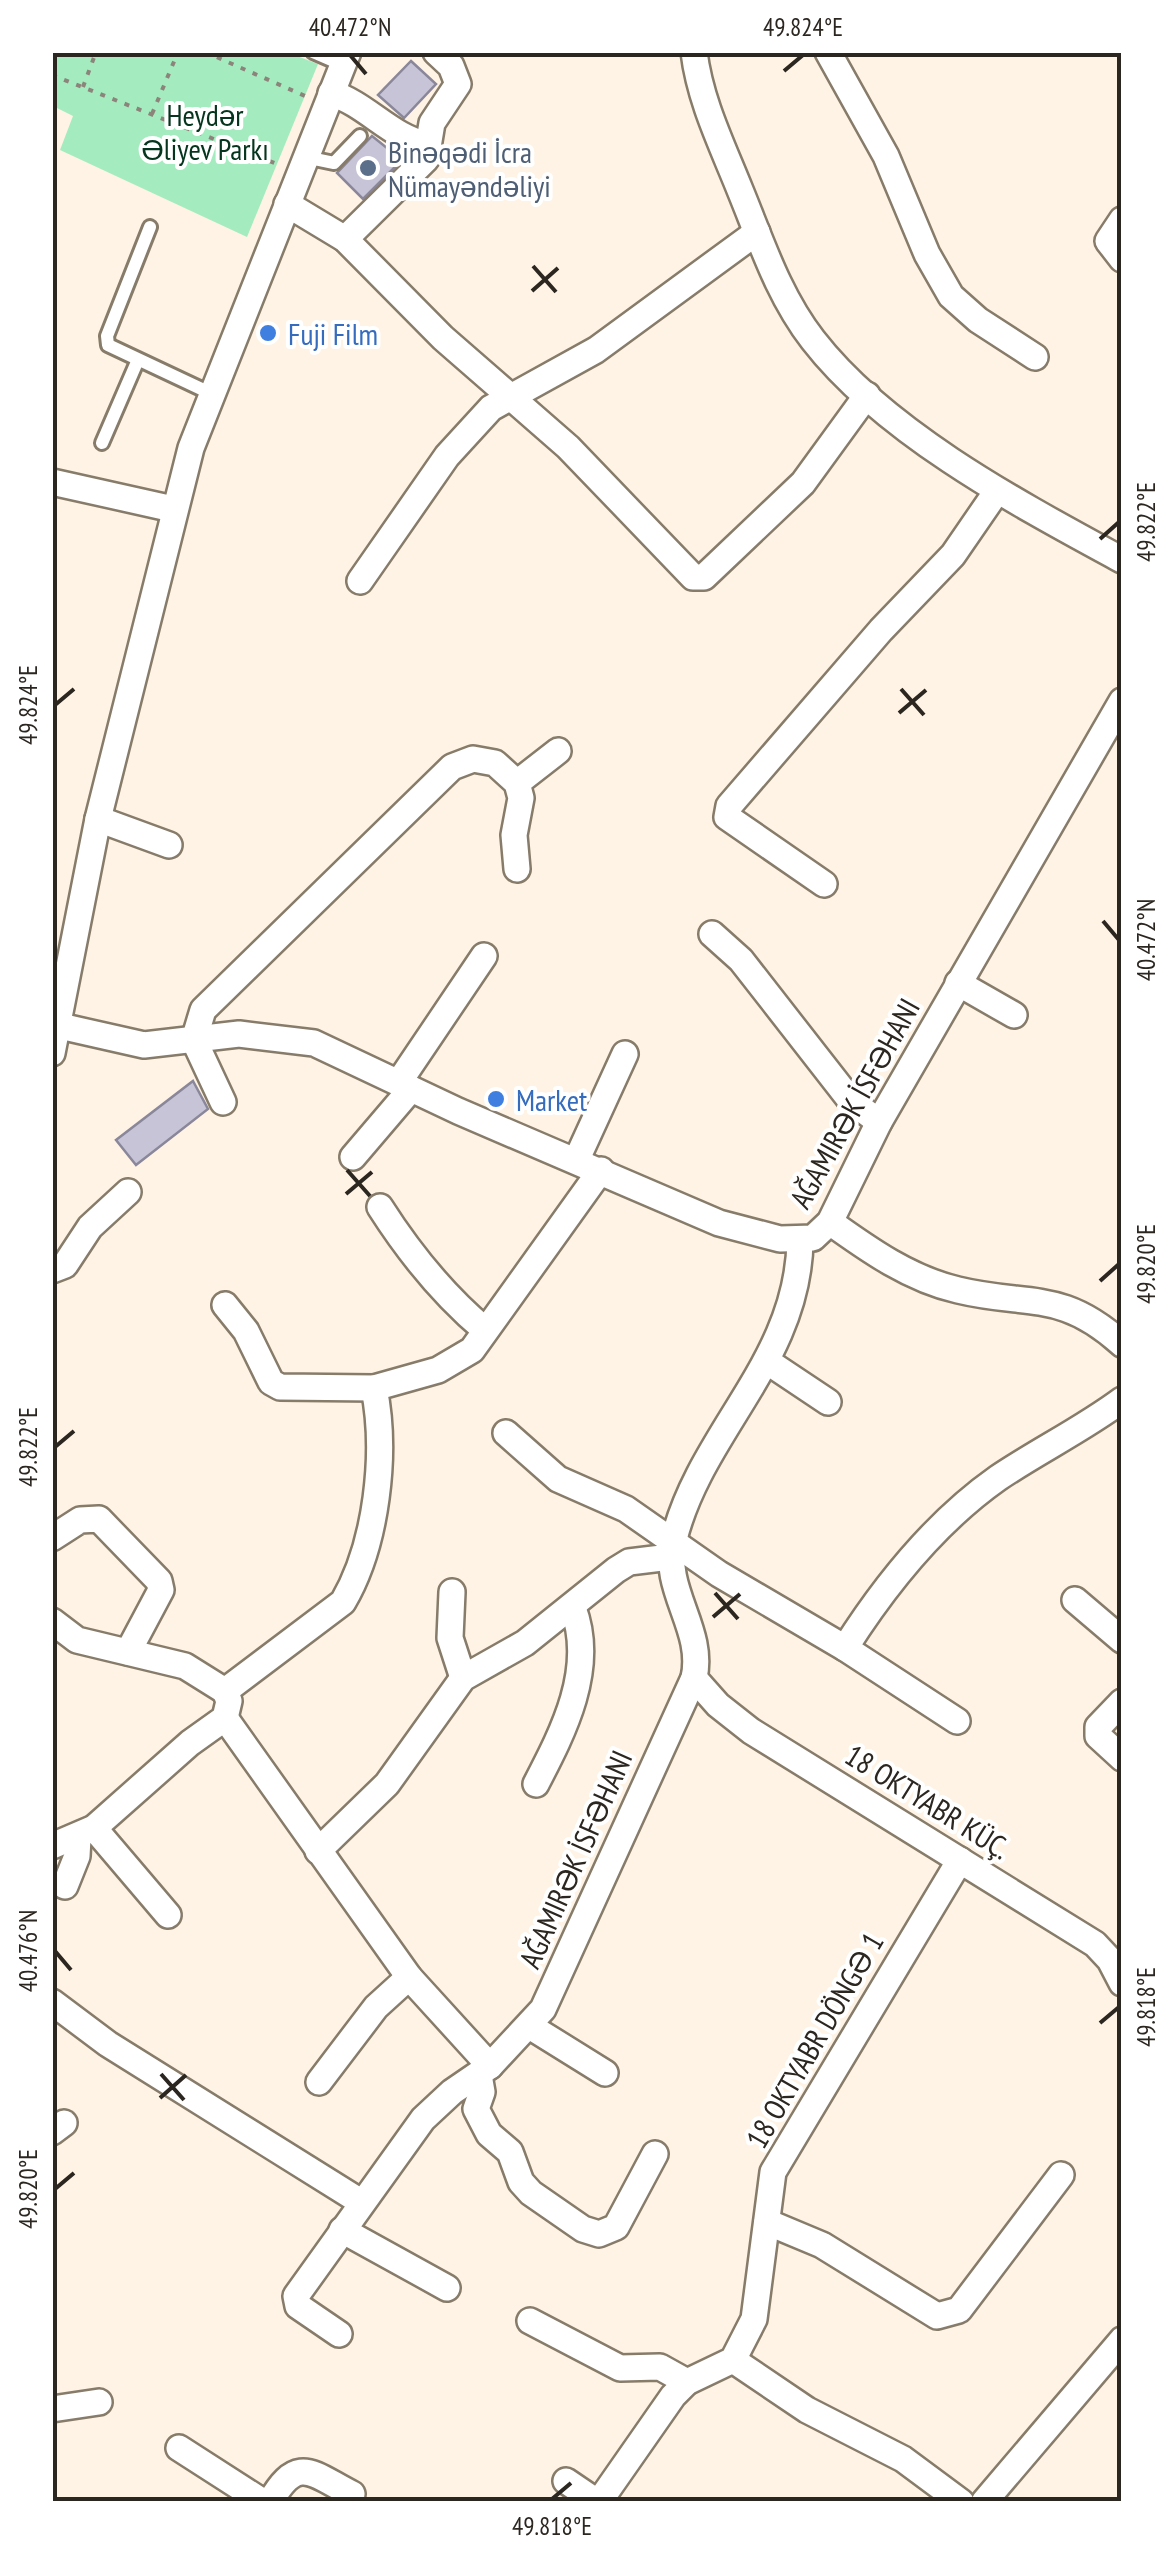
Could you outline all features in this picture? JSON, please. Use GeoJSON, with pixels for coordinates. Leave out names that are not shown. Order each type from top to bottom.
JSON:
{"type":"FeatureCollection","features":[{"type":"Feature","properties":{"kind":"street"},"geometry":{"type":"LineString","coordinates":[[345,238],[418,168],[432,123],[458,84],[451,66],[436,52]]}},
{"type":"Feature","properties":{"kind":"street"},"geometry":{"type":"LineString","coordinates":[[694,52],[706,103],[780,288],[810,337],[841,374],[997,491],[1122,560]]}},
{"type":"Feature","properties":{"kind":"street"},"geometry":{"type":"LineString","coordinates":[[828,52],[886,156],[927,254],[951,296],[978,320],[1035,357]]}},
{"type":"Feature","properties":{"kind":"street"},"geometry":{"type":"LineString","coordinates":[[52,1053],[98,819],[173,509],[210,393],[345,59]]}},
{"type":"Feature","properties":{"kind":"street"},"geometry":{"type":"LineString","coordinates":[[331,93],[354,101],[409,141],[428,145]]}},
{"type":"Feature","properties":{"kind":"street"},"geometry":{"type":"LineString","coordinates":[[288,204],[345,238],[444,338],[511,394],[634,514],[686,572],[704,577],[803,483],[867,395]]}},
{"type":"Feature","properties":{"kind":"street"},"geometry":{"type":"LineString","coordinates":[[1122,220],[1108,241],[1122,259]]}},
{"type":"Feature","properties":{"kind":"street"},"geometry":{"type":"LineString","coordinates":[[360,581],[447,456],[491,408],[596,350],[757,232]]}},
{"type":"Feature","properties":{"kind":"street"},"geometry":{"type":"LineString","coordinates":[[52,482],[173,509]]}},
{"type":"Feature","properties":{"kind":"street"},"geometry":{"type":"LineString","coordinates":[[824,884],[740,830],[726,817],[729,806],[881,630],[954,554],[997,491]]}},
{"type":"Feature","properties":{"kind":"street","name":"AĞAMIRƏK İSFƏHANI"},"geometry":{"type":"LineString","coordinates":[[340,2334],[298,2306],[296,2296],[432,2110],[485,2071],[530,2027],[564,1970],[694,1678],[699,1657],[696,1636],[673,1582],[671,1549],[690,1492],[768,1362],[796,1296],[800,1240],[813,1238],[830,1222],[878,1122],[1122,701]]}},
{"type":"Feature","properties":{"kind":"street"},"geometry":{"type":"LineString","coordinates":[[517,783],[558,751]]}},
{"type":"Feature","properties":{"kind":"street"},"geometry":{"type":"LineString","coordinates":[[223,1102],[194,1040],[202,1010],[452,767],[473,758],[495,763],[517,783],[521,798],[514,835],[517,869]]}},
{"type":"Feature","properties":{"kind":"street"},"geometry":{"type":"LineString","coordinates":[[98,819],[169,845]]}},
{"type":"Feature","properties":{"kind":"street"},"geometry":{"type":"LineString","coordinates":[[712,934],[741,960],[851,1100],[878,1122]]}},
{"type":"Feature","properties":{"kind":"street"},"geometry":{"type":"LineString","coordinates":[[353,1157],[405,1085],[484,956]]}},
{"type":"Feature","properties":{"kind":"street"},"geometry":{"type":"LineString","coordinates":[[958,983],[1014,1015]]}},
{"type":"Feature","properties":{"kind":"street"},"geometry":{"type":"LineString","coordinates":[[60,1026],[144,1044],[259,1034],[314,1043],[720,1223],[800,1240]]}},
{"type":"Feature","properties":{"kind":"street"},"geometry":{"type":"LineString","coordinates":[[225,1305],[246,1331],[271,1382],[374,1388],[459,1361],[472,1350],[588,1165],[625,1054]]}},
{"type":"Feature","properties":{"kind":"street"},"geometry":{"type":"LineString","coordinates":[[52,1270],[65,1266],[90,1227],[128,1192]]}},
{"type":"Feature","properties":{"kind":"street"},"geometry":{"type":"LineString","coordinates":[[380,1207],[408,1251],[452,1303],[485,1330]]}},
{"type":"Feature","properties":{"kind":"street"},"geometry":{"type":"LineString","coordinates":[[830,1222],[878,1256],[924,1279],[960,1291],[1053,1301],[1094,1322],[1122,1344]]}},
{"type":"Feature","properties":{"kind":"street"},"geometry":{"type":"LineString","coordinates":[[768,1362],[828,1402]]}},
{"type":"Feature","properties":{"kind":"street"},"geometry":{"type":"LineString","coordinates":[[224,1691],[324,1620],[355,1581],[379,1466],[382,1431],[374,1388]]}},
{"type":"Feature","properties":{"kind":"street"},"geometry":{"type":"LineString","coordinates":[[845,1648],[906,1566],[956,1513],[996,1480],[1122,1400]]}},
{"type":"Feature","properties":{"kind":"street"},"geometry":{"type":"LineString","coordinates":[[506,1432],[558,1478],[607,1497],[671,1549],[845,1648],[957,1721]]}},
{"type":"Feature","properties":{"kind":"street"},"geometry":{"type":"LineString","coordinates":[[52,1538],[80,1520],[98,1519],[159,1581],[161,1590],[128,1652]]}},
{"type":"Feature","properties":{"kind":"street"},"geometry":{"type":"LineString","coordinates":[[318,1851],[387,1784],[462,1678],[500,1660],[630,1562],[671,1549]]}},
{"type":"Feature","properties":{"kind":"street"},"geometry":{"type":"LineString","coordinates":[[452,1592],[450,1638],[462,1678]]}},
{"type":"Feature","properties":{"kind":"street"},"geometry":{"type":"LineString","coordinates":[[1075,1600],[1122,1640]]}},
{"type":"Feature","properties":{"kind":"street"},"geometry":{"type":"LineString","coordinates":[[536,1784],[574,1703],[581,1644],[573,1608]]}},
{"type":"Feature","properties":{"kind":"street"},"geometry":{"type":"LineString","coordinates":[[52,1846],[86,1832],[225,1718],[229,1701],[224,1691],[185,1666],[77,1640],[55,1628]]}},
{"type":"Feature","properties":{"kind":"street","name":"18 OKTYABR KÜÇ."},"geometry":{"type":"LineString","coordinates":[[694,1678],[718,1706],[752,1731],[1094,1944],[1110,1960],[1122,1983]]}},
{"type":"Feature","properties":{"kind":"street"},"geometry":{"type":"LineString","coordinates":[[1122,1702],[1098,1727],[1098,1736],[1122,1758]]}},
{"type":"Feature","properties":{"kind":"street"},"geometry":{"type":"LineString","coordinates":[[225,1718],[409,1977],[485,2071],[476,2109],[489,2134],[514,2159],[521,2182],[583,2229],[600,2234],[616,2227],[654,2154]]}},
{"type":"Feature","properties":{"kind":"street"},"geometry":{"type":"LineString","coordinates":[[65,1886],[86,1832]]}},
{"type":"Feature","properties":{"kind":"street"},"geometry":{"type":"LineString","coordinates":[[86,1832],[168,1915]]}},
{"type":"Feature","properties":{"kind":"street","name":"18 OKTYABR DÖNGƏ 1"},"geometry":{"type":"LineString","coordinates":[[732,2360],[754,2318],[773,2172],[960,1860]]}},
{"type":"Feature","properties":{"kind":"street"},"geometry":{"type":"LineString","coordinates":[[319,2082],[376,2007],[409,1977]]}},
{"type":"Feature","properties":{"kind":"street"},"geometry":{"type":"LineString","coordinates":[[52,2002],[108,2044],[362,2202]]}},
{"type":"Feature","properties":{"kind":"street"},"geometry":{"type":"LineString","coordinates":[[530,2027],[605,2072]]}},
{"type":"Feature","properties":{"kind":"street"},"geometry":{"type":"LineString","coordinates":[[767,2222],[822,2245],[937,2316],[949,2316],[959,2310],[1061,2176]]}},
{"type":"Feature","properties":{"kind":"street"},"geometry":{"type":"LineString","coordinates":[[342,2230],[447,2288]]}},
{"type":"Feature","properties":{"kind":"street"},"geometry":{"type":"LineString","coordinates":[[530,2321],[620,2368],[660,2367],[687,2382]]}},
{"type":"Feature","properties":{"kind":"street"},"geometry":{"type":"LineString","coordinates":[[984,2502],[1122,2340]]}},
{"type":"Feature","properties":{"kind":"street"},"geometry":{"type":"LineString","coordinates":[[566,2481],[598,2502],[687,2382],[732,2360],[807,2410],[903,2460],[961,2502]]}},
{"type":"Feature","properties":{"kind":"street"},"geometry":{"type":"LineString","coordinates":[[52,2409],[99,2402]]}},
{"type":"Feature","properties":{"kind":"street"},"geometry":{"type":"LineString","coordinates":[[180,2448],[266,2502],[285,2476],[295,2470],[307,2471],[352,2494]]}},
{"type":"Feature","properties":{"kind":"lane"},"geometry":{"type":"LineString","coordinates":[[313,52],[345,59]]}},
{"type":"Feature","properties":{"kind":"lane"},"geometry":{"type":"LineString","coordinates":[[306,158],[334,164],[360,136]]}},
{"type":"Feature","properties":{"kind":"lane"},"geometry":{"type":"LineString","coordinates":[[150,227],[107,336],[114,352],[210,393]]}},
{"type":"Feature","properties":{"kind":"lane"},"geometry":{"type":"LineString","coordinates":[[102,443],[137,362]]}},
{"type":"Feature","properties":{"kind":"path"},"geometry":{"type":"LineString","coordinates":[[83,87],[96,52]]}},
{"type":"Feature","properties":{"kind":"path"},"geometry":{"type":"LineString","coordinates":[[152,114],[178,52]]}},
{"type":"Feature","properties":{"kind":"path"},"geometry":{"type":"LineString","coordinates":[[206,52],[305,96]]}},
{"type":"Feature","properties":{"kind":"path"},"geometry":{"type":"LineString","coordinates":[[52,75],[278,164]]}},
{"type":"Feature","properties":{"kind":"green space","name":"Heydər Əliyev Parkı"},"geometry":{"type":"Polygon","coordinates":[[[53,53],[289,53],[318,64],[247,237],[60,150],[73,116],[53,106],[53,53]]]}},
{"type":"Feature","properties":{"kind":"building"},"geometry":{"type":"Polygon","coordinates":[[[411,61],[436,84],[404,118],[378,95],[411,61]]]}},
{"type":"Feature","properties":{"kind":"building"},"geometry":{"type":"Polygon","coordinates":[[[372,136],[402,160],[363,199],[337,173],[372,136]]]}},
{"type":"Feature","properties":{"kind":"building"},"geometry":{"type":"Polygon","coordinates":[[[193,1081],[208,1109],[136,1165],[116,1140],[193,1081]]]}},
{"type":"Feature","properties":{"kind":"place","name":"Binəqədi İcra Nümayəndəliyi"},"geometry":{"type":"Point","coordinates":[368,168]}},
{"type":"Feature","properties":{"kind":"place","name":"Fuji Film"},"geometry":{"type":"Point","coordinates":[268,333]}},
{"type":"Feature","properties":{"kind":"place","name":"Market"},"geometry":{"type":"Point","coordinates":[496,1099]}}]}
